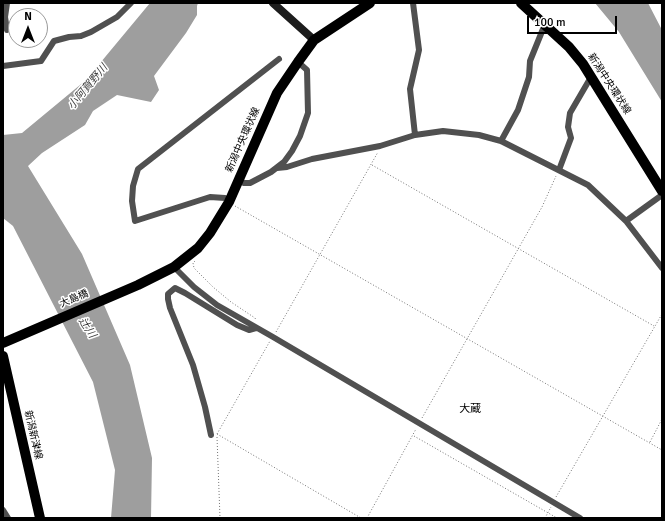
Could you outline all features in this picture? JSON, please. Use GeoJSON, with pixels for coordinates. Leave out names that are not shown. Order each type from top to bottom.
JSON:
{"type":"FeatureCollection","features":[{"type":"Feature","properties":{"kind":"main road","name":"新潟中央環状線"},"geometry":{"type":"LineString","coordinates":[[138,285],[174,267],[198,248],[231,206],[238,180],[277,93],[298,62],[314,40],[370,3]]}},
{"type":"Feature","properties":{"kind":"main road","name":"新潟中央環状線"},"geometry":{"type":"LineString","coordinates":[[522,3],[569,47],[583,64],[662,191]]}},
{"type":"Feature","properties":{"kind":"main road","name":"大島橋"},"geometry":{"type":"LineString","coordinates":[[3,343],[138,285]]}},
{"type":"Feature","properties":{"kind":"main road","name":"新潟新津線"},"geometry":{"type":"LineString","coordinates":[[3,356],[40,518]]}},
{"type":"Feature","properties":{"kind":"street"},"geometry":{"type":"LineString","coordinates":[[7,3],[5,17],[7,30]]}},
{"type":"Feature","properties":{"kind":"street"},"geometry":{"type":"LineString","coordinates":[[3,66],[41,61],[54,41],[69,37],[81,36],[92,32],[117,17],[131,3]]}},
{"type":"Feature","properties":{"kind":"street"},"geometry":{"type":"LineString","coordinates":[[273,3],[314,40]]}},
{"type":"Feature","properties":{"kind":"street"},"geometry":{"type":"LineString","coordinates":[[413,3],[419,50],[410,89],[415,135]]}},
{"type":"Feature","properties":{"kind":"street"},"geometry":{"type":"LineString","coordinates":[[501,140],[518,110],[529,77],[530,61],[545,24]]}},
{"type":"Feature","properties":{"kind":"street"},"geometry":{"type":"LineString","coordinates":[[231,206],[225,198],[210,197],[135,221],[132,201],[133,186],[138,169],[279,59]]}},
{"type":"Feature","properties":{"kind":"street"},"geometry":{"type":"LineString","coordinates":[[238,180],[244,183],[250,183],[277,168],[284,162],[292,151],[300,136],[308,112],[307,70],[298,62]]}},
{"type":"Feature","properties":{"kind":"street"},"geometry":{"type":"LineString","coordinates":[[559,170],[571,138],[568,127],[570,113],[591,77]]}},
{"type":"Feature","properties":{"kind":"street"},"geometry":{"type":"LineString","coordinates":[[277,168],[287,167],[312,159],[380,146],[415,135],[444,131],[480,135],[501,140],[588,185],[626,221],[662,268]]}},
{"type":"Feature","properties":{"kind":"street"},"geometry":{"type":"LineString","coordinates":[[626,221],[662,195]]}},
{"type":"Feature","properties":{"kind":"street"},"geometry":{"type":"LineString","coordinates":[[174,267],[194,287],[217,305],[256,328],[273,336],[419,424],[580,518]]}},
{"type":"Feature","properties":{"kind":"street"},"geometry":{"type":"LineString","coordinates":[[214,435],[193,365],[170,308],[168,294],[175,288],[249,330],[256,328]]}},
{"type":"Feature","properties":{"kind":"street"},"geometry":{"type":"LineString","coordinates":[[3,510],[8,518]]}},
{"type":"Feature","properties":{"kind":"path"},"geometry":{"type":"LineString","coordinates":[[273,336],[380,146]]}},
{"type":"Feature","properties":{"kind":"path"},"geometry":{"type":"LineString","coordinates":[[371,164],[654,326]]}},
{"type":"Feature","properties":{"kind":"path"},"geometry":{"type":"LineString","coordinates":[[367,518],[467,338],[519,250],[542,207],[559,170]]}},
{"type":"Feature","properties":{"kind":"path"},"geometry":{"type":"LineString","coordinates":[[231,206],[235,206],[320,254],[662,450]]}},
{"type":"Feature","properties":{"kind":"path"},"geometry":{"type":"LineString","coordinates":[[198,259],[193,264],[194,268],[231,302],[256,318],[256,328]]}},
{"type":"Feature","properties":{"kind":"path"},"geometry":{"type":"LineString","coordinates":[[553,502],[602,415],[662,314]]}},
{"type":"Feature","properties":{"kind":"path"},"geometry":{"type":"LineString","coordinates":[[220,518],[214,435],[268,343]]}},
{"type":"Feature","properties":{"kind":"path"},"geometry":{"type":"LineString","coordinates":[[649,442],[662,419]]}},
{"type":"Feature","properties":{"kind":"path"},"geometry":{"type":"LineString","coordinates":[[214,435],[361,518]]}},
{"type":"Feature","properties":{"kind":"path"},"geometry":{"type":"LineString","coordinates":[[413,436],[557,518]]}},
{"type":"Feature","properties":{"kind":"path"},"geometry":{"type":"LineString","coordinates":[[545,518],[548,512]]}},
{"type":"Feature","properties":{"kind":"water"},"geometry":{"type":"Polygon","coordinates":[[[150,3],[198,3],[197,15],[186,33],[154,76],[159,90],[151,102],[117,95],[93,111],[85,125],[42,153],[28,166],[82,254],[130,365],[152,458],[151,518],[111,518],[115,470],[93,382],[13,226],[3,218],[3,135],[22,133],[86,80],[150,3]]]}},
{"type":"Feature","properties":{"kind":"water"},"geometry":{"type":"Polygon","coordinates":[[[595,3],[648,3],[662,30],[662,102],[619,32],[595,3]]]}},
{"type":"Feature","properties":{"kind":"district","name":"大蔵"},"geometry":{"type":"Point","coordinates":[470,409]}},
{"type":"Feature","properties":{"kind":"water label","name":"小阿賀野川"},"geometry":{"type":"Point","coordinates":[88,87]}},
{"type":"Feature","properties":{"kind":"water label","name":"辻川"},"geometry":{"type":"Point","coordinates":[87,328]}}]}
